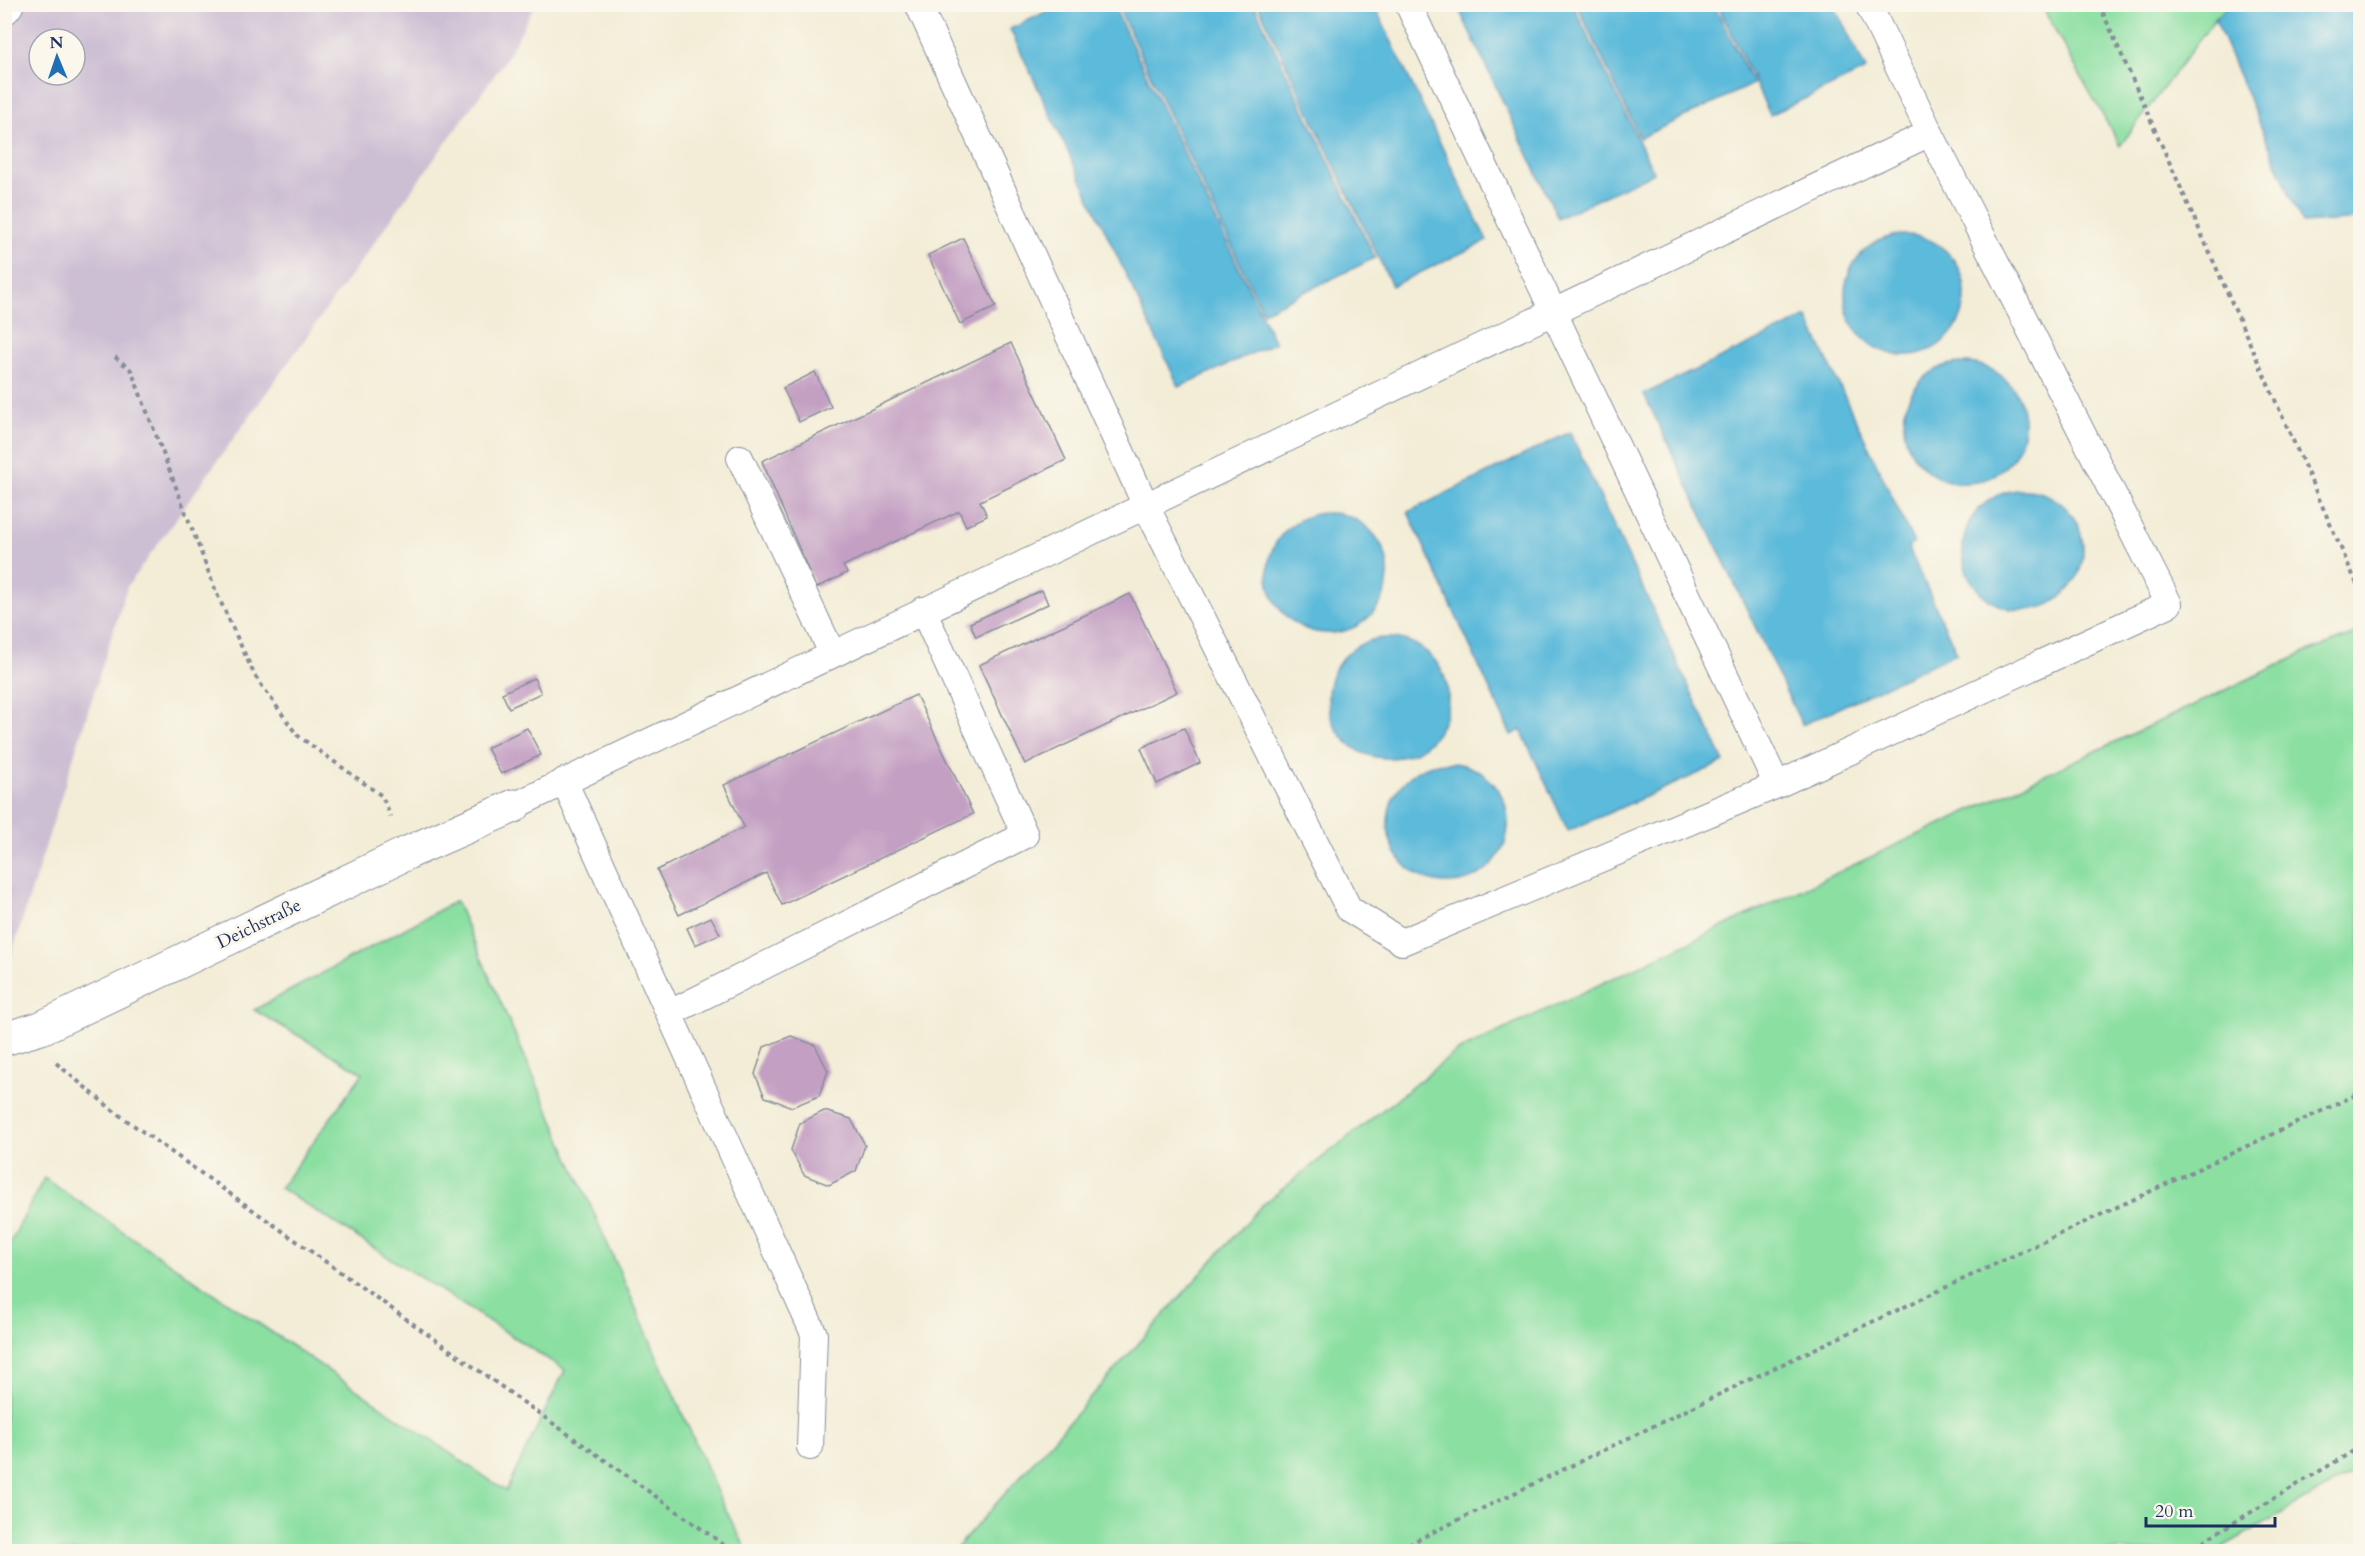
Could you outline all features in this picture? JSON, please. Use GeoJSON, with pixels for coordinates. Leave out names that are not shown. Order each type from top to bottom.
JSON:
{"type":"FeatureCollection","features":[{"type":"Feature","properties":{"kind":"street","name":"Deichstraße"},"geometry":{"type":"LineString","coordinates":[[4,1039],[41,1028],[407,853],[514,806]]}},
{"type":"Feature","properties":{"kind":"lane"},"geometry":{"type":"LineString","coordinates":[[918,4],[1145,504],[1349,909],[1402,942],[1777,785],[2169,604],[1930,133],[1868,4]]}},
{"type":"Feature","properties":{"kind":"lane"},"geometry":{"type":"LineString","coordinates":[[1408,4],[1777,785]]}},
{"type":"Feature","properties":{"kind":"lane"},"geometry":{"type":"LineString","coordinates":[[514,806],[1145,504],[1930,133]]}},
{"type":"Feature","properties":{"kind":"lane"},"geometry":{"type":"LineString","coordinates":[[740,459],[832,653]]}},
{"type":"Feature","properties":{"kind":"lane"},"geometry":{"type":"LineString","coordinates":[[670,1013],[1025,835],[923,610]]}},
{"type":"Feature","properties":{"kind":"lane"},"geometry":{"type":"LineString","coordinates":[[564,781],[814,1334],[810,1447]]}},
{"type":"Feature","properties":{"kind":"path"},"geometry":{"type":"LineString","coordinates":[[2100,4],[2361,591]]}},
{"type":"Feature","properties":{"kind":"path"},"geometry":{"type":"LineString","coordinates":[[115,357],[132,370],[217,594],[255,676],[297,735],[382,796],[407,853]]}},
{"type":"Feature","properties":{"kind":"path"},"geometry":{"type":"LineString","coordinates":[[41,1028],[57,1066],[115,1112],[734,1551]]}},
{"type":"Feature","properties":{"kind":"path"},"geometry":{"type":"LineString","coordinates":[[1392,1551],[1753,1378],[2361,1093]]}},
{"type":"Feature","properties":{"kind":"path"},"geometry":{"type":"LineString","coordinates":[[2178,1551],[2198,1544],[2361,1446]]}},
{"type":"Feature","properties":{"kind":"shaded area"},"geometry":{"type":"Polygon","coordinates":[[[5,5],[535,5],[506,59],[127,587],[5,975],[5,5]]]}},
{"type":"Feature","properties":{"kind":"green space"},"geometry":{"type":"Polygon","coordinates":[[[2041,5],[2230,5],[2215,19],[2120,146],[2041,5]]]}},
{"type":"Feature","properties":{"kind":"green space"},"geometry":{"type":"Polygon","coordinates":[[[2360,632],[2360,1468],[2216,1551],[954,1551],[1261,1206],[1456,1052],[2302,654],[2360,632]]]}},
{"type":"Feature","properties":{"kind":"green space"},"geometry":{"type":"Polygon","coordinates":[[[456,901],[721,1501],[747,1551],[5,1551],[5,1253],[44,1178],[506,1491],[565,1370],[280,1188],[363,1073],[254,1010],[456,901]]]}},
{"type":"Feature","properties":{"kind":"water"},"geometry":{"type":"Polygon","coordinates":[[[2230,4],[2360,5],[2360,219],[2302,223],[2215,19],[2230,4]]]}},
{"type":"Feature","properties":{"kind":"water"},"geometry":{"type":"Polygon","coordinates":[[[1060,5],[1113,5],[1275,343],[1179,387],[1010,29],[1060,5]]]}},
{"type":"Feature","properties":{"kind":"water"},"geometry":{"type":"Polygon","coordinates":[[[1117,5],[1254,5],[1375,258],[1263,312],[1117,5]]]}},
{"type":"Feature","properties":{"kind":"water"},"geometry":{"type":"Polygon","coordinates":[[[1258,5],[1374,5],[1487,241],[1392,286],[1258,5]]]}},
{"type":"Feature","properties":{"kind":"water"},"geometry":{"type":"Polygon","coordinates":[[[1457,5],[1573,5],[1654,173],[1558,218],[1457,5]]]}},
{"type":"Feature","properties":{"kind":"water"},"geometry":{"type":"Polygon","coordinates":[[[1577,5],[1714,5],[1753,84],[1640,138],[1577,5]]]}},
{"type":"Feature","properties":{"kind":"water"},"geometry":{"type":"Polygon","coordinates":[[[1718,5],[1834,5],[1866,70],[1770,115],[1718,5]]]}},
{"type":"Feature","properties":{"kind":"water"},"geometry":{"type":"Polygon","coordinates":[[[1905,235],[1928,240],[1947,253],[1960,272],[1965,295],[1960,318],[1947,337],[1928,350],[1905,355],[1882,350],[1863,337],[1850,318],[1845,295],[1850,272],[1863,253],[1882,240],[1905,235]]]}},
{"type":"Feature","properties":{"kind":"water"},"geometry":{"type":"Polygon","coordinates":[[[1807,317],[1914,543],[1908,547],[1957,653],[1802,725],[1644,394],[1807,317]]]}},
{"type":"Feature","properties":{"kind":"water"},"geometry":{"type":"Polygon","coordinates":[[[1964,363],[1987,368],[2006,381],[2019,400],[2024,423],[2019,446],[2006,465],[1987,478],[1964,483],[1941,478],[1922,465],[1909,446],[1904,423],[1909,400],[1922,381],[1941,368],[1964,363]]]}},
{"type":"Feature","properties":{"kind":"water"},"geometry":{"type":"Polygon","coordinates":[[[1570,432],[1724,762],[1568,831],[1521,730],[1511,735],[1408,512],[1570,432]]]}},
{"type":"Feature","properties":{"kind":"water"},"geometry":{"type":"Polygon","coordinates":[[[2023,490],[2046,495],[2065,508],[2078,527],[2083,550],[2078,573],[2065,592],[2046,605],[2023,610],[2000,605],[1981,592],[1968,573],[1963,550],[1968,527],[1981,508],[2000,495],[2023,490]]]}},
{"type":"Feature","properties":{"kind":"water"},"geometry":{"type":"Polygon","coordinates":[[[1328,513],[1351,518],[1370,531],[1383,550],[1388,573],[1383,596],[1370,615],[1351,628],[1328,633],[1305,628],[1286,615],[1273,596],[1268,573],[1273,550],[1286,531],[1305,518],[1328,513]]]}},
{"type":"Feature","properties":{"kind":"water"},"geometry":{"type":"Polygon","coordinates":[[[1388,638],[1411,643],[1430,656],[1443,675],[1448,698],[1443,721],[1430,740],[1411,753],[1388,758],[1365,753],[1346,740],[1333,721],[1328,698],[1333,675],[1346,656],[1365,643],[1388,638]]]}},
{"type":"Feature","properties":{"kind":"water"},"geometry":{"type":"Polygon","coordinates":[[[1448,763],[1471,768],[1490,781],[1503,800],[1508,823],[1503,846],[1490,865],[1471,878],[1448,883],[1425,878],[1406,865],[1393,846],[1388,823],[1393,800],[1406,781],[1425,768],[1448,763]]]}},
{"type":"Feature","properties":{"kind":"building"},"geometry":{"type":"Polygon","coordinates":[[[963,238],[996,307],[960,324],[928,255],[963,238]]]}},
{"type":"Feature","properties":{"kind":"building"},"geometry":{"type":"Polygon","coordinates":[[[1011,343],[1066,460],[980,501],[987,516],[966,526],[959,511],[843,566],[847,573],[816,588],[762,461],[1011,343]]]}},
{"type":"Feature","properties":{"kind":"building"},"geometry":{"type":"Polygon","coordinates":[[[815,372],[831,407],[799,422],[783,388],[815,372]]]}},
{"type":"Feature","properties":{"kind":"building"},"geometry":{"type":"Polygon","coordinates":[[[1042,590],[1048,604],[976,637],[970,623],[1042,590]]]}},
{"type":"Feature","properties":{"kind":"building"},"geometry":{"type":"Polygon","coordinates":[[[1130,594],[1177,692],[1025,764],[979,665],[1130,594]]]}},
{"type":"Feature","properties":{"kind":"building"},"geometry":{"type":"Polygon","coordinates":[[[534,678],[541,693],[509,708],[502,693],[534,678]]]}},
{"type":"Feature","properties":{"kind":"building"},"geometry":{"type":"Polygon","coordinates":[[[916,695],[973,814],[782,905],[766,873],[679,915],[657,870],[744,827],[724,785],[916,695]]]}},
{"type":"Feature","properties":{"kind":"building"},"geometry":{"type":"Polygon","coordinates":[[[527,728],[541,755],[501,774],[487,748],[527,728]]]}},
{"type":"Feature","properties":{"kind":"building"},"geometry":{"type":"Polygon","coordinates":[[[1184,728],[1200,763],[1157,784],[1141,748],[1184,728]]]}},
{"type":"Feature","properties":{"kind":"building"},"geometry":{"type":"Polygon","coordinates":[[[711,917],[720,934],[695,945],[687,928],[711,917]]]}},
{"type":"Feature","properties":{"kind":"building"},"geometry":{"type":"Polygon","coordinates":[[[791,1036],[815,1045],[828,1071],[819,1096],[792,1107],[765,1097],[755,1074],[764,1047],[791,1036]]]}},
{"type":"Feature","properties":{"kind":"building"},"geometry":{"type":"Polygon","coordinates":[[[824,1111],[851,1119],[865,1145],[856,1171],[829,1185],[804,1175],[791,1150],[800,1123],[824,1111]]]}}]}
